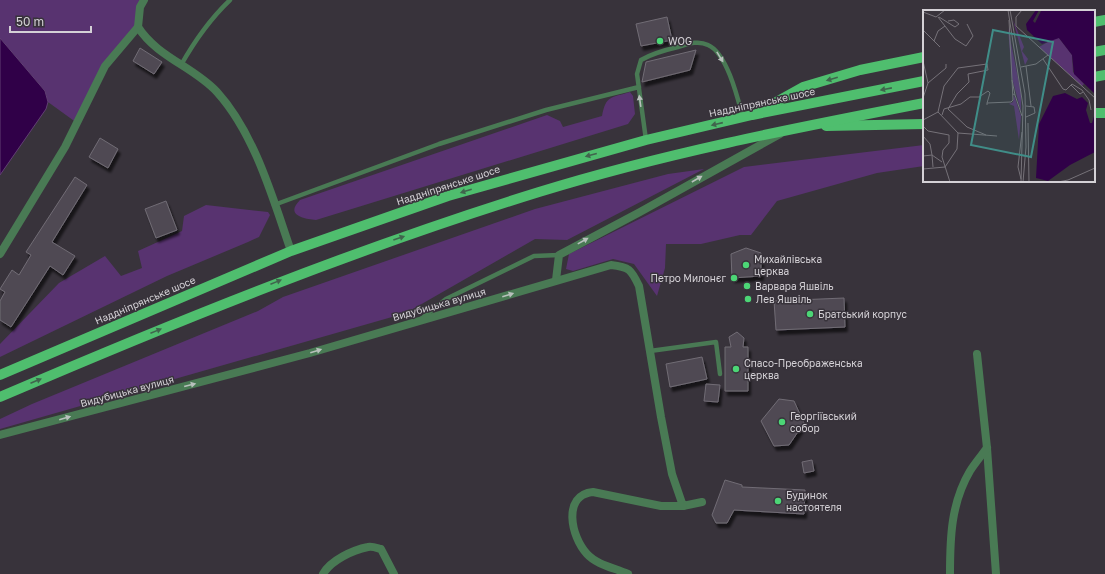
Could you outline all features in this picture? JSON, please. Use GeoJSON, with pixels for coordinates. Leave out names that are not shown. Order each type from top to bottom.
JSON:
{"type":"FeatureCollection","features":[{"type":"Feature","properties":{"kind":"main road"},"geometry":{"type":"LineString","coordinates":[[1095,22],[1105,20]]}},
{"type":"Feature","properties":{"kind":"main road"},"geometry":{"type":"LineString","coordinates":[[1095,52],[1105,50]]}},
{"type":"Feature","properties":{"kind":"main road"},"geometry":{"type":"LineString","coordinates":[[748,117],[803,87],[860,70],[923,57]]}},
{"type":"Feature","properties":{"kind":"main road"},"geometry":{"type":"LineString","coordinates":[[1095,77],[1105,75]]}},
{"type":"Feature","properties":{"kind":"main road","name":"Наддніпрянське шосе"},"geometry":{"type":"LineString","coordinates":[[0,375],[291,251],[448,196],[646,140],[748,117],[923,81]]}},
{"type":"Feature","properties":{"kind":"main road"},"geometry":{"type":"LineString","coordinates":[[0,396],[122,344],[300,273],[454,219],[541,191],[650,161],[794,128],[923,103]]}},
{"type":"Feature","properties":{"kind":"main road"},"geometry":{"type":"LineString","coordinates":[[1095,114],[1105,113]]}},
{"type":"Feature","properties":{"kind":"main road"},"geometry":{"type":"LineString","coordinates":[[794,128],[923,124]]}},
{"type":"Feature","properties":{"kind":"street"},"geometry":{"type":"LineString","coordinates":[[0,254],[65,147],[105,66],[138,27],[140,7],[144,0]]}},
{"type":"Feature","properties":{"kind":"street"},"geometry":{"type":"LineString","coordinates":[[138,27],[143,36],[158,49],[182,65],[217,92],[236,117],[252,147],[291,251]]}},
{"type":"Feature","properties":{"kind":"street"},"geometry":{"type":"LineString","coordinates":[[556,280],[559,255],[794,128]]}},
{"type":"Feature","properties":{"kind":"street","name":"Видубицька вулиця"},"geometry":{"type":"LineString","coordinates":[[0,436],[310,353],[611,265],[625,267],[633,273],[639,286],[672,474],[683,506]]}},
{"type":"Feature","properties":{"kind":"street"},"geometry":{"type":"LineString","coordinates":[[977,354],[987,448],[996,574]]}},
{"type":"Feature","properties":{"kind":"street"},"geometry":{"type":"LineString","coordinates":[[950,574],[950,540],[955,507],[970,472],[987,448]]}},
{"type":"Feature","properties":{"kind":"street"},"geometry":{"type":"LineString","coordinates":[[628,574],[596,561],[578,543],[572,515],[576,500],[585,493],[593,492],[661,506],[683,506],[702,502]]}},
{"type":"Feature","properties":{"kind":"street"},"geometry":{"type":"LineString","coordinates":[[323,574],[327,567],[348,554],[370,546],[381,549],[394,574]]}},
{"type":"Feature","properties":{"kind":"lane"},"geometry":{"type":"LineString","coordinates":[[182,65],[189,51],[221,8],[230,0]]}},
{"type":"Feature","properties":{"kind":"lane"},"geometry":{"type":"LineString","coordinates":[[646,140],[637,74],[641,60],[652,54],[696,42],[708,45],[717,52],[748,117]]}},
{"type":"Feature","properties":{"kind":"lane"},"geometry":{"type":"LineString","coordinates":[[274,204],[439,144],[546,110],[639,87]]}},
{"type":"Feature","properties":{"kind":"lane"},"geometry":{"type":"LineString","coordinates":[[418,321],[446,299],[534,256],[559,255]]}},
{"type":"Feature","properties":{"kind":"lane"},"geometry":{"type":"LineString","coordinates":[[650,351],[716,342],[720,374]]}},
{"type":"Feature","properties":{"kind":"shaded area"},"geometry":{"type":"Polygon","coordinates":[[[0,0],[145,0],[138,27],[105,66],[77,123],[48,102],[45,91],[0,38],[0,0]]]}},
{"type":"Feature","properties":{"kind":"shaded area"},"geometry":{"type":"Polygon","coordinates":[[[0,38],[45,91],[48,102],[46,109],[0,175],[0,38]]]}},
{"type":"Feature","properties":{"kind":"shaded area"},"geometry":{"type":"Polygon","coordinates":[[[630,92],[633,96],[635,114],[628,124],[316,220],[306,219],[295,213],[294,209],[300,200],[547,115],[560,121],[563,127],[602,116],[605,104],[610,98],[630,92]]]}},
{"type":"Feature","properties":{"kind":"shaded area"},"geometry":{"type":"Polygon","coordinates":[[[923,145],[923,166],[877,173],[777,201],[751,235],[740,235],[701,244],[666,244],[665,268],[657,296],[634,264],[613,259],[573,271],[566,269],[569,254],[744,167],[923,145]]]}},
{"type":"Feature","properties":{"kind":"shaded area"},"geometry":{"type":"Polygon","coordinates":[[[704,169],[567,240],[535,239],[406,313],[0,429],[0,419],[32,404],[258,311],[283,297],[535,209],[668,174],[704,169]]]}},
{"type":"Feature","properties":{"kind":"shaded area"},"geometry":{"type":"Polygon","coordinates":[[[206,205],[268,212],[270,215],[259,237],[167,276],[0,357],[0,344],[59,283],[105,256],[121,276],[142,268],[138,251],[182,231],[184,216],[206,205]]]}},
{"type":"Feature","properties":{"kind":"building"},"geometry":{"type":"Polygon","coordinates":[[[667,17],[672,40],[641,46],[636,24],[667,17]]]}},
{"type":"Feature","properties":{"kind":"building"},"geometry":{"type":"Polygon","coordinates":[[[140,48],[162,62],[154,74],[133,61],[140,48]]]}},
{"type":"Feature","properties":{"kind":"building"},"geometry":{"type":"Polygon","coordinates":[[[696,50],[690,70],[642,82],[646,62],[696,50]]]}},
{"type":"Feature","properties":{"kind":"building"},"geometry":{"type":"Polygon","coordinates":[[[100,138],[118,149],[108,168],[89,157],[100,138]]]}},
{"type":"Feature","properties":{"kind":"building"},"geometry":{"type":"Polygon","coordinates":[[[75,177],[87,185],[52,242],[75,256],[63,275],[50,266],[11,327],[0,320],[0,301],[5,292],[0,289],[12,270],[19,275],[31,255],[26,252],[75,177]]]}},
{"type":"Feature","properties":{"kind":"building"},"geometry":{"type":"Polygon","coordinates":[[[166,201],[177,230],[156,238],[145,209],[166,201]]]}},
{"type":"Feature","properties":{"kind":"building","name":"Михайлівська церква"},"geometry":{"type":"Polygon","coordinates":[[[746,248],[761,253],[761,276],[732,278],[731,254],[746,248]]]}},
{"type":"Feature","properties":{"kind":"building","name":"Братський корпус"},"geometry":{"type":"Polygon","coordinates":[[[844,298],[845,327],[776,330],[774,301],[844,298]]]}},
{"type":"Feature","properties":{"kind":"building","name":"Спасо-Преображенська церква"},"geometry":{"type":"Polygon","coordinates":[[[737,332],[744,338],[743,347],[748,347],[748,391],[725,391],[725,347],[731,347],[729,337],[737,332]]]}},
{"type":"Feature","properties":{"kind":"building"},"geometry":{"type":"Polygon","coordinates":[[[702,357],[707,379],[670,387],[666,364],[702,357]]]}},
{"type":"Feature","properties":{"kind":"building"},"geometry":{"type":"Polygon","coordinates":[[[706,384],[720,385],[718,402],[704,401],[706,384]]]}},
{"type":"Feature","properties":{"kind":"building","name":"Георгіївський собор"},"geometry":{"type":"Polygon","coordinates":[[[779,399],[794,401],[804,423],[789,445],[774,446],[761,421],[779,399]]]}},
{"type":"Feature","properties":{"kind":"building"},"geometry":{"type":"Polygon","coordinates":[[[812,460],[814,471],[804,473],[802,462],[812,460]]]}},
{"type":"Feature","properties":{"kind":"building"},"geometry":{"type":"Polygon","coordinates":[[[725,480],[742,485],[742,487],[805,490],[804,514],[734,510],[727,523],[716,523],[712,515],[725,480]]]}},
{"type":"Feature","properties":{"kind":"place","name":"WOG"},"geometry":{"type":"Point","coordinates":[660,41]}},
{"type":"Feature","properties":{"kind":"place","name":"Михайлівська церква"},"geometry":{"type":"Point","coordinates":[746,265]}},
{"type":"Feature","properties":{"kind":"place","name":"Петро Милонєг"},"geometry":{"type":"Point","coordinates":[734,278]}},
{"type":"Feature","properties":{"kind":"place","name":"Варвара Яшвіль"},"geometry":{"type":"Point","coordinates":[747,286]}},
{"type":"Feature","properties":{"kind":"place","name":"Лев Яшвіль"},"geometry":{"type":"Point","coordinates":[748,299]}},
{"type":"Feature","properties":{"kind":"place","name":"Братський корпус"},"geometry":{"type":"Point","coordinates":[810,314]}},
{"type":"Feature","properties":{"kind":"place","name":"Спасо-Преображенська церква"},"geometry":{"type":"Point","coordinates":[736,369]}},
{"type":"Feature","properties":{"kind":"place","name":"Георгіївський собор"},"geometry":{"type":"Point","coordinates":[782,422]}},
{"type":"Feature","properties":{"kind":"place","name":"Будинок настоятеля"},"geometry":{"type":"Point","coordinates":[778,501]}}]}
